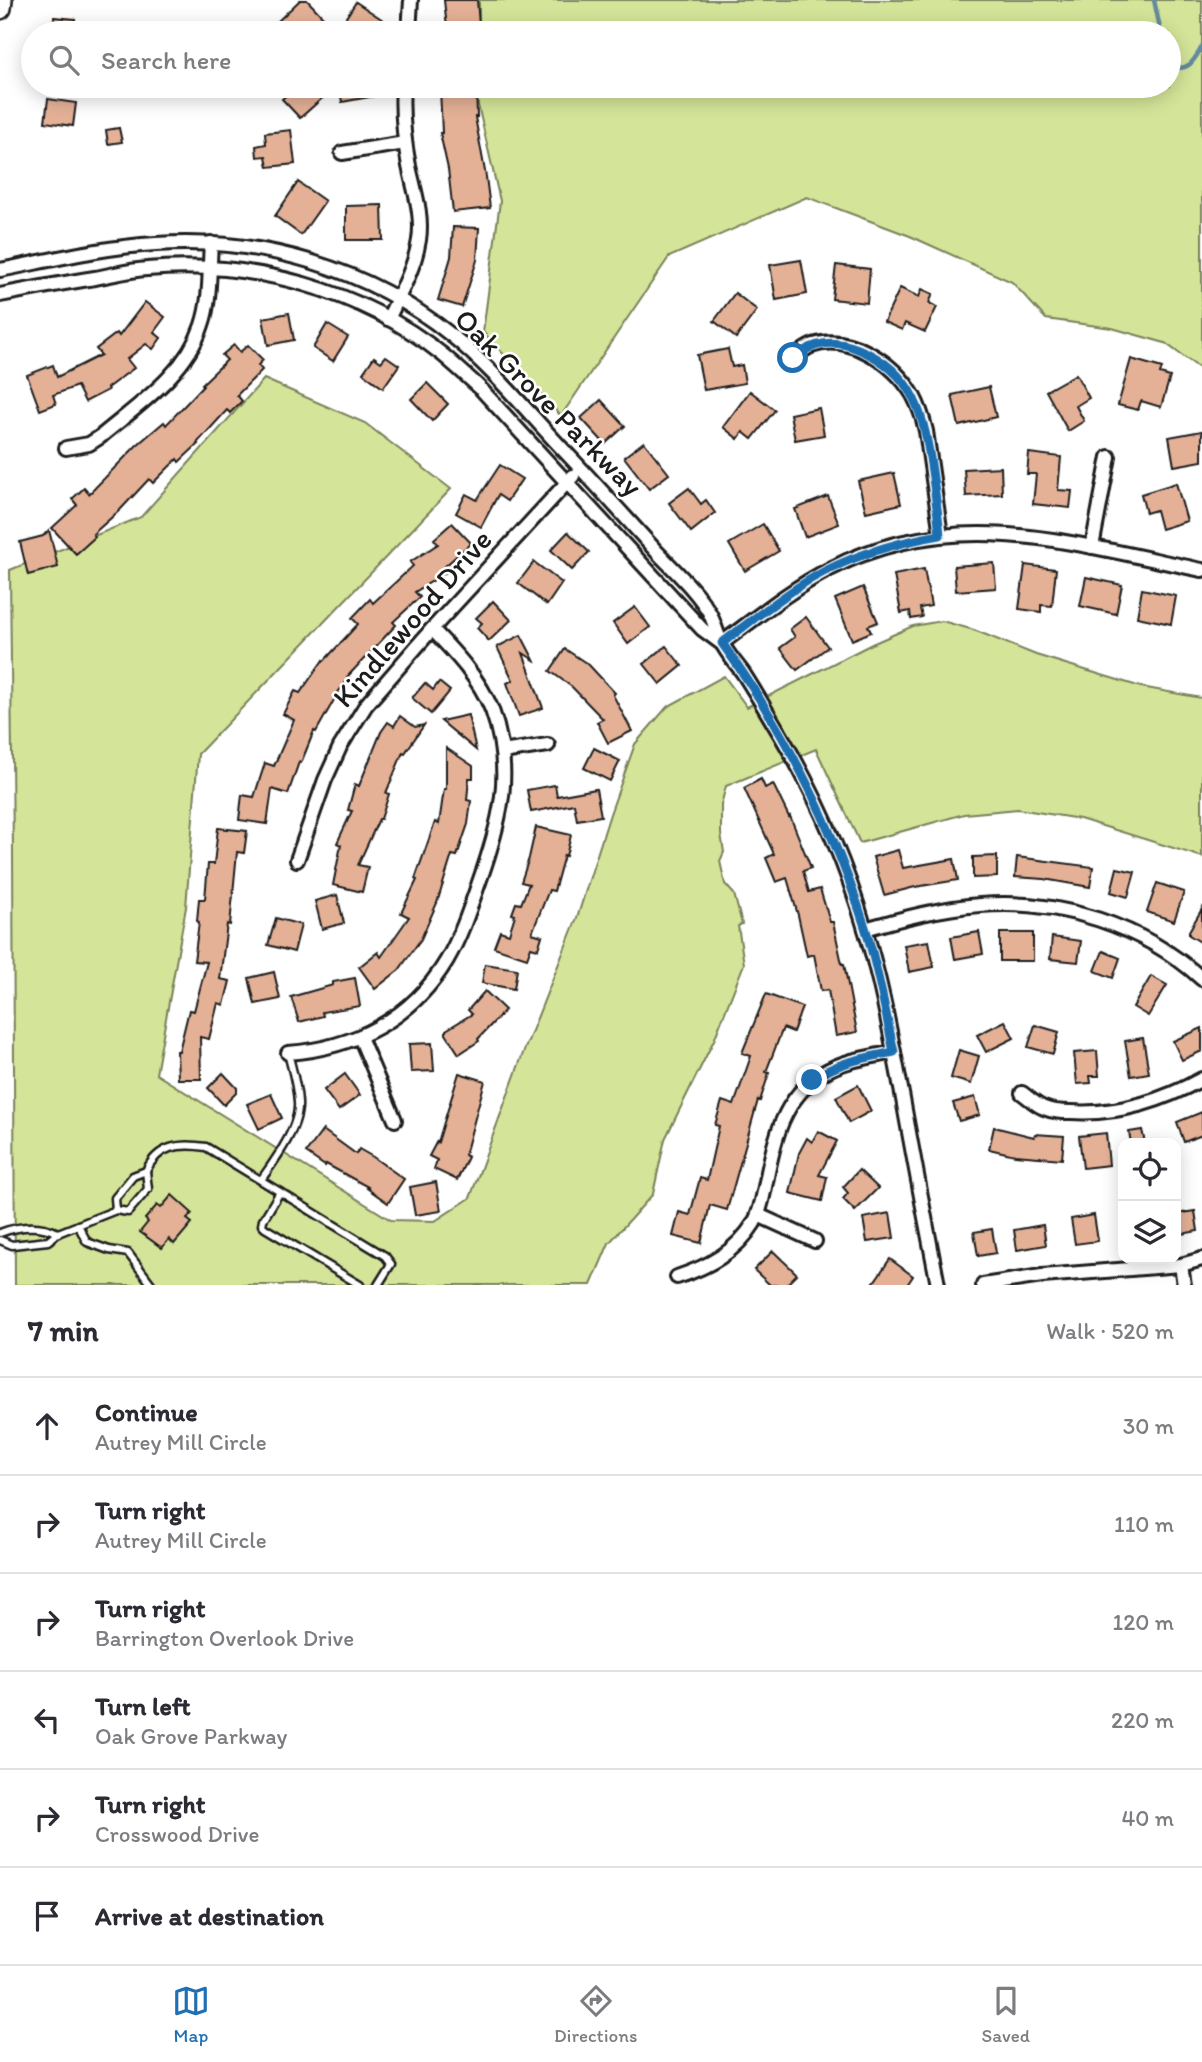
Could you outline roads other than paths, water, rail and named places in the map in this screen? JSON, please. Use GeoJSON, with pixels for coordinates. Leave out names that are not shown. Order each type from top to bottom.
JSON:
{"type":"FeatureCollection","features":[{"type":"Feature","properties":{"kind":"highway"},"geometry":{"type":"LineString","coordinates":[[0,8],[1,0]]}},
{"type":"Feature","properties":{"kind":"street"},"geometry":{"type":"LineString","coordinates":[[410,21],[411,0]]}},
{"type":"Feature","properties":{"kind":"street"},"geometry":{"type":"LineString","coordinates":[[388,319],[416,254],[420,238],[419,212],[405,143],[403,98]]}},
{"type":"Feature","properties":{"kind":"street"},"geometry":{"type":"LineString","coordinates":[[342,153],[405,143]]}},
{"type":"Feature","properties":{"kind":"street","name":"Oak Grove Parkway"},"geometry":{"type":"LineString","coordinates":[[0,270],[132,246],[182,243],[211,243],[289,255],[333,268],[398,299],[452,335],[478,359],[684,580],[709,612],[722,643],[770,716],[806,781],[847,875],[880,984],[938,1285]]}},
{"type":"Feature","properties":{"kind":"street"},"geometry":{"type":"LineString","coordinates":[[66,448],[89,444],[100,437],[171,376],[185,360],[203,325],[208,302],[211,243]]}},
{"type":"Feature","properties":{"kind":"street","name":"Oak Grove Parkway"},"geometry":{"type":"LineString","coordinates":[[0,295],[145,269],[252,272],[286,278],[352,302],[388,319],[442,354],[479,387],[702,629],[722,643]]}},
{"type":"Feature","properties":{"kind":"street"},"geometry":{"type":"LineString","coordinates":[[793,358],[804,349],[821,344],[831,342],[849,345],[878,359],[907,386],[922,414],[926,431],[940,535]]}},
{"type":"Feature","properties":{"kind":"street"},"geometry":{"type":"LineString","coordinates":[[1092,547],[1108,457]]}},
{"type":"Feature","properties":{"kind":"street","name":"Kindlewood Drive"},"geometry":{"type":"LineString","coordinates":[[297,860],[325,780],[350,730],[379,689],[580,468]]}},
{"type":"Feature","properties":{"kind":"street"},"geometry":{"type":"LineString","coordinates":[[722,643],[788,594],[834,567],[892,545],[940,535],[1014,534],[1202,570]]}},
{"type":"Feature","properties":{"kind":"street"},"geometry":{"type":"LineString","coordinates":[[288,1053],[312,1051],[360,1038],[379,1028],[416,999],[446,961],[467,919],[497,830],[504,790],[502,752],[492,711],[483,692],[470,671],[432,629]]}},
{"type":"Feature","properties":{"kind":"street"},"geometry":{"type":"LineString","coordinates":[[502,752],[548,745]]}},
{"type":"Feature","properties":{"kind":"street"},"geometry":{"type":"LineString","coordinates":[[865,929],[959,907],[983,904],[1028,905],[1085,916],[1119,928],[1168,953],[1202,979]]}},
{"type":"Feature","properties":{"kind":"street"},"geometry":{"type":"LineString","coordinates":[[360,1038],[395,1120]]}},
{"type":"Feature","properties":{"kind":"street"},"geometry":{"type":"LineString","coordinates":[[677,1277],[701,1269],[724,1256],[743,1237],[758,1215],[774,1142],[783,1119],[793,1100],[812,1080],[850,1061],[894,1052]]}},
{"type":"Feature","properties":{"kind":"street"},"geometry":{"type":"LineString","coordinates":[[1022,1093],[1044,1108],[1058,1112],[1101,1112],[1158,1099],[1202,1079]]}},
{"type":"Feature","properties":{"kind":"street"},"geometry":{"type":"LineString","coordinates":[[758,1215],[815,1241]]}},
{"type":"Feature","properties":{"kind":"street"},"geometry":{"type":"LineString","coordinates":[[983,1285],[1042,1276],[1181,1265],[1202,1259]]}},
{"type":"Feature","properties":{"kind":"street"},"geometry":{"type":"LineString","coordinates":[[1181,1265],[1184,1285]]}},
{"type":"Feature","properties":{"kind":"lane"},"geometry":{"type":"LineString","coordinates":[[261,1180],[282,1149],[297,1112],[295,1083],[288,1053]]}},
{"type":"Feature","properties":{"kind":"lane"},"geometry":{"type":"LineString","coordinates":[[0,1240],[12,1245],[48,1241],[58,1233],[116,1210],[128,1212],[148,1189],[146,1171],[161,1152],[195,1145],[206,1147],[389,1259],[391,1264],[378,1285]]}},
{"type":"Feature","properties":{"kind":"lane"},"geometry":{"type":"LineString","coordinates":[[116,1210],[115,1198],[133,1176],[146,1171]]}},
{"type":"Feature","properties":{"kind":"lane"},"geometry":{"type":"LineString","coordinates":[[280,1192],[262,1225],[360,1285]]}},
{"type":"Feature","properties":{"kind":"lane"},"geometry":{"type":"LineString","coordinates":[[78,1225],[87,1242],[109,1250],[128,1252],[152,1285]]}},
{"type":"Feature","properties":{"kind":"lane"},"geometry":{"type":"LineString","coordinates":[[0,1233],[11,1229],[46,1227],[58,1233]]}},
{"type":"Feature","properties":{"kind":"waterway"},"geometry":{"type":"LineString","coordinates":[[1154,0],[1158,21]]}},
{"type":"Feature","properties":{"kind":"waterway"},"geometry":{"type":"LineString","coordinates":[[1181,68],[1191,63],[1202,47]]}}]}
